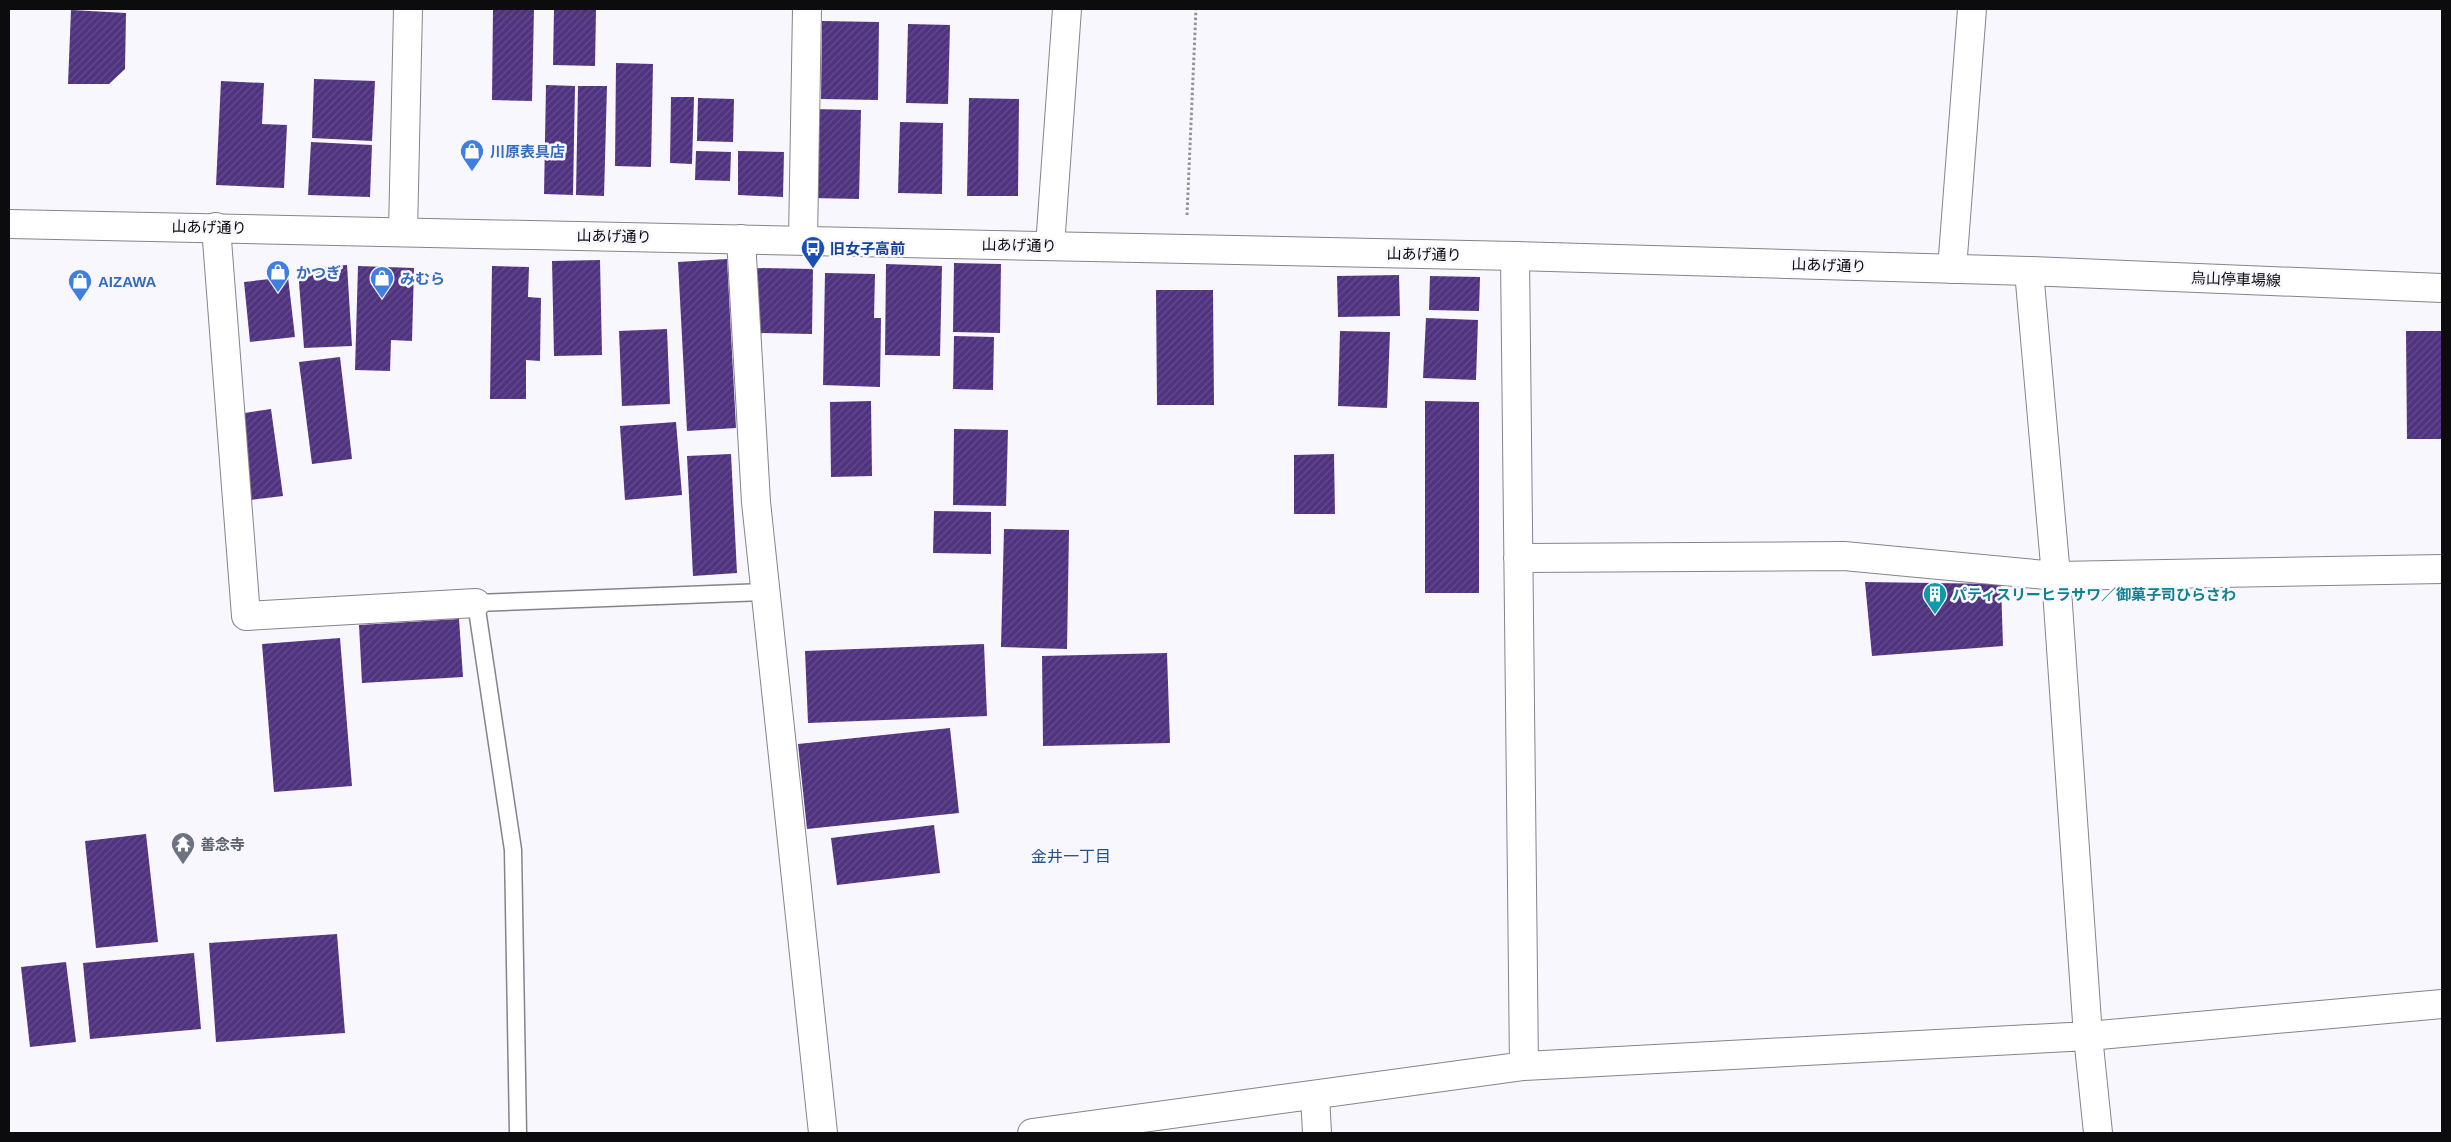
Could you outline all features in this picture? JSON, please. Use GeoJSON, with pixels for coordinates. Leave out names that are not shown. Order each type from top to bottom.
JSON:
{"type":"FeatureCollection","features":[{"type":"Feature","properties":{"kind":"street"},"geometry":{"type":"LineString","coordinates":[[403,232],[408,9]]}},
{"type":"Feature","properties":{"kind":"street"},"geometry":{"type":"LineString","coordinates":[[803,240],[807,9]]}},
{"type":"Feature","properties":{"kind":"street"},"geometry":{"type":"LineString","coordinates":[[1050,246],[1068,9]]}},
{"type":"Feature","properties":{"kind":"street"},"geometry":{"type":"LineString","coordinates":[[1952,268],[1972,9]]}},
{"type":"Feature","properties":{"kind":"street","name":"山あげ通り"},"geometry":{"type":"LineString","coordinates":[[9,224],[741,238],[1515,256],[2029,271]]}},
{"type":"Feature","properties":{"kind":"street"},"geometry":{"type":"LineString","coordinates":[[216,227],[246,616],[476,603]]}},
{"type":"Feature","properties":{"kind":"street"},"geometry":{"type":"LineString","coordinates":[[741,238],[756,502],[823,1133]]}},
{"type":"Feature","properties":{"kind":"street"},"geometry":{"type":"LineString","coordinates":[[1515,256],[1524,1066]]}},
{"type":"Feature","properties":{"kind":"street"},"geometry":{"type":"LineString","coordinates":[[2029,271],[2056,576],[2088,1036],[2098,1133]]}},
{"type":"Feature","properties":{"kind":"street","name":"烏山停車場線"},"geometry":{"type":"LineString","coordinates":[[2029,271],[2442,288]]}},
{"type":"Feature","properties":{"kind":"street"},"geometry":{"type":"LineString","coordinates":[[1518,558],[1844,556],[2056,576],[2442,569]]}},
{"type":"Feature","properties":{"kind":"street"},"geometry":{"type":"LineString","coordinates":[[1032,1133],[1315,1096],[1524,1066],[2088,1036],[2442,1004]]}},
{"type":"Feature","properties":{"kind":"street"},"geometry":{"type":"LineString","coordinates":[[1315,1096],[1317,1133]]}},
{"type":"Feature","properties":{"kind":"lane"},"geometry":{"type":"LineString","coordinates":[[518,1133],[513,850],[476,603],[765,592]]}},
{"type":"Feature","properties":{"kind":"path"},"geometry":{"type":"LineString","coordinates":[[1187,219],[1196,9]]}},
{"type":"Feature","properties":{"kind":"building"},"geometry":{"type":"Polygon","coordinates":[[[493,9],[534,9],[532,101],[492,100],[493,9]]]}},
{"type":"Feature","properties":{"kind":"building"},"geometry":{"type":"Polygon","coordinates":[[[554,9],[596,9],[595,66],[553,65],[554,9]]]}},
{"type":"Feature","properties":{"kind":"building"},"geometry":{"type":"Polygon","coordinates":[[[71,10],[126,13],[125,69],[109,84],[68,84],[71,10]]]}},
{"type":"Feature","properties":{"kind":"building"},"geometry":{"type":"Polygon","coordinates":[[[822,21],[879,22],[878,100],[821,99],[822,21]]]}},
{"type":"Feature","properties":{"kind":"building"},"geometry":{"type":"Polygon","coordinates":[[[908,24],[950,25],[948,104],[906,103],[908,24]]]}},
{"type":"Feature","properties":{"kind":"building"},"geometry":{"type":"Polygon","coordinates":[[[616,63],[653,64],[651,167],[615,166],[616,63]]]}},
{"type":"Feature","properties":{"kind":"building"},"geometry":{"type":"Polygon","coordinates":[[[314,79],[375,81],[372,141],[312,138],[314,79]]]}},
{"type":"Feature","properties":{"kind":"building"},"geometry":{"type":"Polygon","coordinates":[[[221,81],[264,83],[262,124],[287,125],[284,188],[216,185],[221,81]]]}},
{"type":"Feature","properties":{"kind":"building"},"geometry":{"type":"Polygon","coordinates":[[[546,85],[575,86],[573,195],[544,194],[546,85]]]}},
{"type":"Feature","properties":{"kind":"building"},"geometry":{"type":"Polygon","coordinates":[[[578,86],[607,86],[604,196],[576,195],[578,86]]]}},
{"type":"Feature","properties":{"kind":"building"},"geometry":{"type":"Polygon","coordinates":[[[671,97],[694,97],[692,164],[670,163],[671,97]]]}},
{"type":"Feature","properties":{"kind":"building"},"geometry":{"type":"Polygon","coordinates":[[[698,98],[734,99],[733,142],[697,141],[698,98]]]}},
{"type":"Feature","properties":{"kind":"building"},"geometry":{"type":"Polygon","coordinates":[[[969,98],[1019,99],[1018,196],[967,196],[969,98]]]}},
{"type":"Feature","properties":{"kind":"building"},"geometry":{"type":"Polygon","coordinates":[[[812,109],[861,110],[859,199],[810,198],[812,109]]]}},
{"type":"Feature","properties":{"kind":"building"},"geometry":{"type":"Polygon","coordinates":[[[900,122],[943,123],[942,194],[898,193],[900,122]]]}},
{"type":"Feature","properties":{"kind":"building"},"geometry":{"type":"Polygon","coordinates":[[[311,142],[372,145],[370,197],[308,195],[311,142]]]}},
{"type":"Feature","properties":{"kind":"building"},"geometry":{"type":"Polygon","coordinates":[[[696,151],[731,152],[730,181],[695,180],[696,151]]]}},
{"type":"Feature","properties":{"kind":"building"},"geometry":{"type":"Polygon","coordinates":[[[738,151],[784,152],[783,197],[738,195],[738,151]]]}},
{"type":"Feature","properties":{"kind":"building"},"geometry":{"type":"Polygon","coordinates":[[[727,259],[736,428],[687,431],[678,262],[727,259]]]}},
{"type":"Feature","properties":{"kind":"building"},"geometry":{"type":"Polygon","coordinates":[[[600,260],[602,355],[554,356],[552,261],[600,260]]]}},
{"type":"Feature","properties":{"kind":"building"},"geometry":{"type":"Polygon","coordinates":[[[954,263],[1001,264],[1000,333],[953,332],[954,263]]]}},
{"type":"Feature","properties":{"kind":"building"},"geometry":{"type":"Polygon","coordinates":[[[886,264],[942,266],[940,356],[885,355],[886,264]]]}},
{"type":"Feature","properties":{"kind":"building"},"geometry":{"type":"Polygon","coordinates":[[[347,265],[352,346],[304,348],[298,269],[347,265]]]}},
{"type":"Feature","properties":{"kind":"building"},"geometry":{"type":"Polygon","coordinates":[[[358,266],[414,268],[412,341],[391,340],[390,371],[355,370],[358,266]]]}},
{"type":"Feature","properties":{"kind":"building"},"geometry":{"type":"Polygon","coordinates":[[[492,266],[529,267],[528,297],[541,298],[540,361],[526,360],[526,399],[490,399],[492,266]]]}},
{"type":"Feature","properties":{"kind":"building"},"geometry":{"type":"Polygon","coordinates":[[[756,268],[813,269],[812,334],[755,333],[756,268]]]}},
{"type":"Feature","properties":{"kind":"building"},"geometry":{"type":"Polygon","coordinates":[[[825,273],[875,274],[874,318],[881,318],[880,387],[823,385],[825,273]]]}},
{"type":"Feature","properties":{"kind":"building"},"geometry":{"type":"Polygon","coordinates":[[[1399,275],[1400,316],[1338,317],[1337,276],[1399,275]]]}},
{"type":"Feature","properties":{"kind":"building"},"geometry":{"type":"Polygon","coordinates":[[[1430,276],[1480,277],[1479,311],[1429,310],[1430,276]]]}},
{"type":"Feature","properties":{"kind":"building"},"geometry":{"type":"Polygon","coordinates":[[[288,277],[295,337],[250,342],[244,282],[288,277]]]}},
{"type":"Feature","properties":{"kind":"building"},"geometry":{"type":"Polygon","coordinates":[[[1156,290],[1213,290],[1214,405],[1157,405],[1156,290]]]}},
{"type":"Feature","properties":{"kind":"building"},"geometry":{"type":"Polygon","coordinates":[[[1426,318],[1478,320],[1476,380],[1423,378],[1426,318]]]}},
{"type":"Feature","properties":{"kind":"building"},"geometry":{"type":"Polygon","coordinates":[[[667,329],[670,404],[622,406],[619,331],[667,329]]]}},
{"type":"Feature","properties":{"kind":"building"},"geometry":{"type":"Polygon","coordinates":[[[1340,331],[1390,332],[1387,408],[1338,406],[1340,331]]]}},
{"type":"Feature","properties":{"kind":"building"},"geometry":{"type":"Polygon","coordinates":[[[2406,331],[2442,331],[2442,439],[2407,439],[2406,331]]]}},
{"type":"Feature","properties":{"kind":"building"},"geometry":{"type":"Polygon","coordinates":[[[954,336],[994,337],[993,390],[953,389],[954,336]]]}},
{"type":"Feature","properties":{"kind":"building"},"geometry":{"type":"Polygon","coordinates":[[[340,357],[352,459],[312,464],[299,362],[340,357]]]}},
{"type":"Feature","properties":{"kind":"building"},"geometry":{"type":"Polygon","coordinates":[[[871,401],[872,476],[831,477],[830,402],[871,401]]]}},
{"type":"Feature","properties":{"kind":"building"},"geometry":{"type":"Polygon","coordinates":[[[1425,401],[1479,402],[1479,593],[1425,593],[1425,401]]]}},
{"type":"Feature","properties":{"kind":"building"},"geometry":{"type":"Polygon","coordinates":[[[271,409],[283,496],[250,500],[238,414],[271,409]]]}},
{"type":"Feature","properties":{"kind":"building"},"geometry":{"type":"Polygon","coordinates":[[[676,422],[682,495],[625,500],[620,426],[676,422]]]}},
{"type":"Feature","properties":{"kind":"building"},"geometry":{"type":"Polygon","coordinates":[[[954,429],[1008,430],[1006,506],[953,505],[954,429]]]}},
{"type":"Feature","properties":{"kind":"building"},"geometry":{"type":"Polygon","coordinates":[[[731,454],[737,573],[693,576],[687,456],[731,454]]]}},
{"type":"Feature","properties":{"kind":"building"},"geometry":{"type":"Polygon","coordinates":[[[1334,454],[1335,514],[1294,514],[1294,455],[1334,454]]]}},
{"type":"Feature","properties":{"kind":"building"},"geometry":{"type":"Polygon","coordinates":[[[934,511],[991,512],[991,554],[933,553],[934,511]]]}},
{"type":"Feature","properties":{"kind":"building"},"geometry":{"type":"Polygon","coordinates":[[[1004,529],[1069,530],[1067,649],[1001,647],[1004,529]]]}},
{"type":"Feature","properties":{"kind":"building","name":"パティスリーヒラサワ／御菓子司ひらさわ"},"geometry":{"type":"Polygon","coordinates":[[[1865,582],[2001,584],[2003,646],[1872,656],[1865,582]]]}},
{"type":"Feature","properties":{"kind":"building"},"geometry":{"type":"Polygon","coordinates":[[[459,619],[463,677],[362,683],[359,625],[459,619]]]}},
{"type":"Feature","properties":{"kind":"building"},"geometry":{"type":"Polygon","coordinates":[[[340,638],[352,786],[274,792],[262,644],[340,638]]]}},
{"type":"Feature","properties":{"kind":"building"},"geometry":{"type":"Polygon","coordinates":[[[984,644],[987,716],[808,723],[805,651],[984,644]]]}},
{"type":"Feature","properties":{"kind":"building"},"geometry":{"type":"Polygon","coordinates":[[[1167,653],[1170,743],[1043,746],[1042,656],[1167,653]]]}},
{"type":"Feature","properties":{"kind":"building"},"geometry":{"type":"Polygon","coordinates":[[[950,728],[959,813],[807,829],[798,744],[950,728]]]}},
{"type":"Feature","properties":{"kind":"building"},"geometry":{"type":"Polygon","coordinates":[[[934,825],[940,873],[837,885],[831,838],[934,825]]]}},
{"type":"Feature","properties":{"kind":"building"},"geometry":{"type":"Polygon","coordinates":[[[146,834],[158,942],[96,948],[85,841],[146,834]]]}},
{"type":"Feature","properties":{"kind":"building"},"geometry":{"type":"Polygon","coordinates":[[[337,934],[345,1033],[216,1042],[209,943],[337,934]]]}},
{"type":"Feature","properties":{"kind":"building"},"geometry":{"type":"Polygon","coordinates":[[[194,953],[201,1029],[90,1039],[83,963],[194,953]]]}},
{"type":"Feature","properties":{"kind":"building"},"geometry":{"type":"Polygon","coordinates":[[[66,962],[76,1042],[30,1047],[21,967],[66,962]]]}},
{"type":"Feature","properties":{"kind":"place","name":"川原表具店"},"geometry":{"type":"Point","coordinates":[472,172]}},
{"type":"Feature","properties":{"kind":"place","name":"旧女子高前"},"geometry":{"type":"Point","coordinates":[813,269]}},
{"type":"Feature","properties":{"kind":"place","name":"かつぎ"},"geometry":{"type":"Point","coordinates":[278,293]}},
{"type":"Feature","properties":{"kind":"place","name":"みむら"},"geometry":{"type":"Point","coordinates":[382,299]}},
{"type":"Feature","properties":{"kind":"place","name":"AIZAWA"},"geometry":{"type":"Point","coordinates":[80,302]}},
{"type":"Feature","properties":{"kind":"place","name":"パティスリーヒラサワ／御菓子司ひらさわ"},"geometry":{"type":"Point","coordinates":[1935,615]}},
{"type":"Feature","properties":{"kind":"place","name":"善念寺"},"geometry":{"type":"Point","coordinates":[183,865]}},
{"type":"Feature","properties":{"kind":"district","name":"金井一丁目"},"geometry":{"type":"Point","coordinates":[1071,856]}}]}
